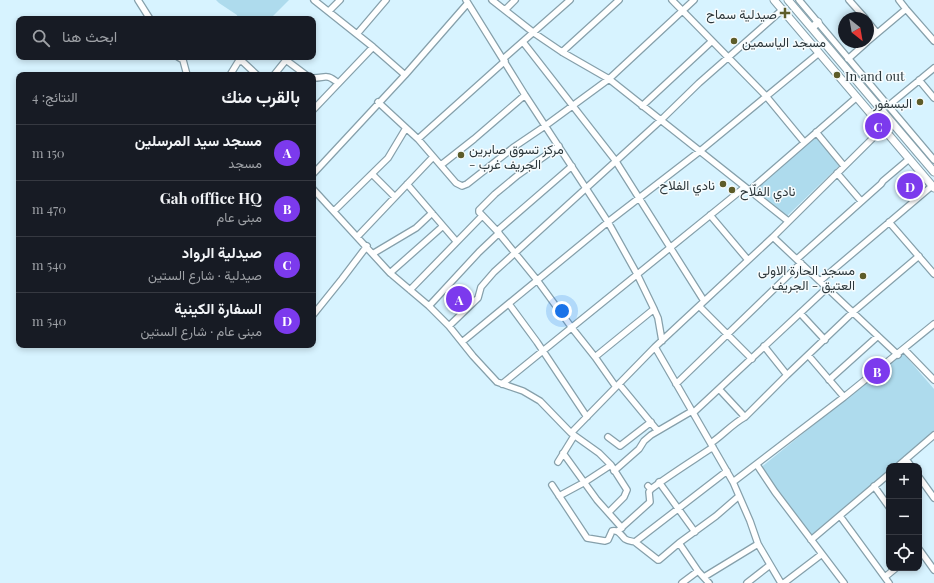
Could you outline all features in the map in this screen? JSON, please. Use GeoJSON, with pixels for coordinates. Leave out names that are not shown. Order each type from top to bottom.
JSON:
{"type":"FeatureCollection","features":[{"type":"Feature","properties":{"kind":"main road"},"geometry":{"type":"LineString","coordinates":[[774,0],[933,187]]}},
{"type":"Feature","properties":{"kind":"main road"},"geometry":{"type":"LineString","coordinates":[[788,0],[934,172]]}},
{"type":"Feature","properties":{"kind":"main road"},"geometry":{"type":"LineString","coordinates":[[812,28],[818,22]]}},
{"type":"Feature","properties":{"kind":"main road"},"geometry":{"type":"LineString","coordinates":[[873,117],[881,110]]}},
{"type":"Feature","properties":{"kind":"street"},"geometry":{"type":"LineString","coordinates":[[138,0],[148,16]]}},
{"type":"Feature","properties":{"kind":"street"},"geometry":{"type":"LineString","coordinates":[[314,0],[404,74]]}},
{"type":"Feature","properties":{"kind":"street"},"geometry":{"type":"LineString","coordinates":[[329,11],[340,0]]}},
{"type":"Feature","properties":{"kind":"street"},"geometry":{"type":"LineString","coordinates":[[357,34],[386,0]]}},
{"type":"Feature","properties":{"kind":"street"},"geometry":{"type":"LineString","coordinates":[[492,0],[534,33],[562,52],[608,79],[788,221]]}},
{"type":"Feature","properties":{"kind":"street"},"geometry":{"type":"LineString","coordinates":[[505,10],[515,0]]}},
{"type":"Feature","properties":{"kind":"street"},"geometry":{"type":"LineString","coordinates":[[418,139],[570,0]]}},
{"type":"Feature","properties":{"kind":"street"},"geometry":{"type":"LineString","coordinates":[[562,52],[619,0]]}},
{"type":"Feature","properties":{"kind":"street"},"geometry":{"type":"LineString","coordinates":[[672,0],[766,96],[804,142]]}},
{"type":"Feature","properties":{"kind":"street"},"geometry":{"type":"LineString","coordinates":[[378,102],[418,139],[456,183],[462,186],[467,184],[514,147],[573,106],[608,79],[694,0]]}},
{"type":"Feature","properties":{"kind":"street"},"geometry":{"type":"LineString","coordinates":[[799,0],[934,160]]}},
{"type":"Feature","properties":{"kind":"street"},"geometry":{"type":"LineString","coordinates":[[849,0],[859,12]]}},
{"type":"Feature","properties":{"kind":"street"},"geometry":{"type":"LineString","coordinates":[[899,0],[934,41]]}},
{"type":"Feature","properties":{"kind":"street"},"geometry":{"type":"LineString","coordinates":[[316,171],[404,74],[466,2],[608,222],[638,274],[658,318],[662,340]]}},
{"type":"Feature","properties":{"kind":"street"},"geometry":{"type":"LineString","coordinates":[[874,36],[906,9]]}},
{"type":"Feature","properties":{"kind":"street"},"geometry":{"type":"LineString","coordinates":[[448,326],[478,298],[481,286],[486,280],[661,120],[699,83],[782,10]]}},
{"type":"Feature","properties":{"kind":"street"},"geometry":{"type":"LineString","coordinates":[[874,29],[877,33]]}},
{"type":"Feature","properties":{"kind":"street"},"geometry":{"type":"LineString","coordinates":[[642,106],[680,69],[712,41]]}},
{"type":"Feature","properties":{"kind":"street"},"geometry":{"type":"LineString","coordinates":[[523,42],[616,160],[670,248],[701,304],[752,358]]}},
{"type":"Feature","properties":{"kind":"street"},"geometry":{"type":"LineString","coordinates":[[316,107],[373,47]]}},
{"type":"Feature","properties":{"kind":"street"},"geometry":{"type":"LineString","coordinates":[[848,59],[860,48]]}},
{"type":"Feature","properties":{"kind":"street"},"geometry":{"type":"LineString","coordinates":[[462,342],[608,222],[700,151],[819,53]]}},
{"type":"Feature","properties":{"kind":"street"},"geometry":{"type":"LineString","coordinates":[[184,60],[186,72]]}},
{"type":"Feature","properties":{"kind":"street"},"geometry":{"type":"LineString","coordinates":[[276,72],[286,60],[302,72]]}},
{"type":"Feature","properties":{"kind":"street"},"geometry":{"type":"LineString","coordinates":[[232,72],[238,62],[242,61],[254,72]]}},
{"type":"Feature","properties":{"kind":"street"},"geometry":{"type":"LineString","coordinates":[[888,106],[934,68]]}},
{"type":"Feature","properties":{"kind":"street"},"geometry":{"type":"LineString","coordinates":[[316,78],[326,76],[332,78],[338,84]]}},
{"type":"Feature","properties":{"kind":"street"},"geometry":{"type":"LineString","coordinates":[[919,80],[934,98]]}},
{"type":"Feature","properties":{"kind":"street"},"geometry":{"type":"LineString","coordinates":[[441,165],[525,95]]}},
{"type":"Feature","properties":{"kind":"street"},"geometry":{"type":"LineString","coordinates":[[502,384],[710,215],[748,189],[857,97]]}},
{"type":"Feature","properties":{"kind":"street"},"geometry":{"type":"LineString","coordinates":[[334,211],[388,158],[406,128]]}},
{"type":"Feature","properties":{"kind":"street"},"geometry":{"type":"LineString","coordinates":[[558,462],[573,434],[586,417],[662,340],[748,260],[883,128]]}},
{"type":"Feature","properties":{"kind":"street"},"geometry":{"type":"LineString","coordinates":[[816,132],[844,166]]}},
{"type":"Feature","properties":{"kind":"street"},"geometry":{"type":"LineString","coordinates":[[558,146],[495,194],[479,210],[479,212],[498,232],[537,280],[617,386],[657,430]]}},
{"type":"Feature","properties":{"kind":"street"},"geometry":{"type":"LineString","coordinates":[[358,236],[433,157]]}},
{"type":"Feature","properties":{"kind":"street"},"geometry":{"type":"LineString","coordinates":[[676,384],[861,201],[909,159]]}},
{"type":"Feature","properties":{"kind":"street"},"geometry":{"type":"LineString","coordinates":[[429,306],[498,232],[572,166]]}},
{"type":"Feature","properties":{"kind":"street"},"geometry":{"type":"LineString","coordinates":[[837,173],[861,201]]}},
{"type":"Feature","properties":{"kind":"street"},"geometry":{"type":"LineString","coordinates":[[372,174],[395,197]]}},
{"type":"Feature","properties":{"kind":"street"},"geometry":{"type":"LineString","coordinates":[[407,184],[456,241]]}},
{"type":"Feature","properties":{"kind":"street"},"geometry":{"type":"LineString","coordinates":[[820,281],[889,222],[933,187]]}},
{"type":"Feature","properties":{"kind":"street"},"geometry":{"type":"LineString","coordinates":[[316,192],[358,236],[390,273],[429,306],[498,382],[523,391],[540,401],[573,434],[599,453],[611,465],[627,490],[624,497],[609,512]]}},
{"type":"Feature","properties":{"kind":"street"},"geometry":{"type":"LineString","coordinates":[[374,254],[416,228],[432,213]]}},
{"type":"Feature","properties":{"kind":"street"},"geometry":{"type":"LineString","coordinates":[[710,215],[748,260]]}},
{"type":"Feature","properties":{"kind":"street"},"geometry":{"type":"LineString","coordinates":[[410,290],[456,241],[482,216]]}},
{"type":"Feature","properties":{"kind":"street"},"geometry":{"type":"LineString","coordinates":[[889,222],[934,274]]}},
{"type":"Feature","properties":{"kind":"street"},"geometry":{"type":"LineString","coordinates":[[390,273],[443,226]]}},
{"type":"Feature","properties":{"kind":"street"},"geometry":{"type":"LineString","coordinates":[[773,236],[898,354]]}},
{"type":"Feature","properties":{"kind":"street"},"geometry":{"type":"LineString","coordinates":[[316,311],[367,246]]}},
{"type":"Feature","properties":{"kind":"street"},"geometry":{"type":"LineString","coordinates":[[552,485],[587,538],[605,541],[608,540],[612,531],[620,530],[650,502],[649,488],[693,461],[745,417],[853,312],[919,256]]}},
{"type":"Feature","properties":{"kind":"street"},"geometry":{"type":"LineString","coordinates":[[614,471],[639,448],[646,438],[657,430],[693,412],[827,288]]}},
{"type":"Feature","properties":{"kind":"street"},"geometry":{"type":"LineString","coordinates":[[509,304],[537,342],[586,417]]}},
{"type":"Feature","properties":{"kind":"street"},"geometry":{"type":"LineString","coordinates":[[595,357],[654,309]]}},
{"type":"Feature","properties":{"kind":"street"},"geometry":{"type":"LineString","coordinates":[[800,313],[825,340]]}},
{"type":"Feature","properties":{"kind":"street"},"geometry":{"type":"LineString","coordinates":[[733,482],[844,397],[934,324]]}},
{"type":"Feature","properties":{"kind":"street"},"geometry":{"type":"LineString","coordinates":[[829,380],[878,336]]}},
{"type":"Feature","properties":{"kind":"street"},"geometry":{"type":"LineString","coordinates":[[764,346],[787,375]]}},
{"type":"Feature","properties":{"kind":"street"},"geometry":{"type":"LineString","coordinates":[[655,347],[733,482],[758,544],[770,565],[783,583],[822,554]]}},
{"type":"Feature","properties":{"kind":"street"},"geometry":{"type":"LineString","coordinates":[[904,349],[934,380]]}},
{"type":"Feature","properties":{"kind":"street"},"geometry":{"type":"LineString","coordinates":[[808,356],[844,397]]}},
{"type":"Feature","properties":{"kind":"street"},"geometry":{"type":"LineString","coordinates":[[719,389],[745,417]]}},
{"type":"Feature","properties":{"kind":"street"},"geometry":{"type":"LineString","coordinates":[[608,437],[620,446],[651,422]]}},
{"type":"Feature","properties":{"kind":"street"},"geometry":{"type":"LineString","coordinates":[[901,463],[934,435]]}},
{"type":"Feature","properties":{"kind":"street"},"geometry":{"type":"LineString","coordinates":[[562,453],[597,500],[609,512],[627,540],[635,542],[658,560],[739,496]]}},
{"type":"Feature","properties":{"kind":"street"},"geometry":{"type":"LineString","coordinates":[[906,459],[909,463]]}},
{"type":"Feature","properties":{"kind":"street"},"geometry":{"type":"LineString","coordinates":[[560,496],[611,465]]}},
{"type":"Feature","properties":{"kind":"street"},"geometry":{"type":"LineString","coordinates":[[757,465],[775,492],[844,583]]}},
{"type":"Feature","properties":{"kind":"street"},"geometry":{"type":"LineString","coordinates":[[635,542],[727,471]]}},
{"type":"Feature","properties":{"kind":"street"},"geometry":{"type":"LineString","coordinates":[[812,540],[886,476]]}},
{"type":"Feature","properties":{"kind":"street"},"geometry":{"type":"LineString","coordinates":[[922,480],[932,490],[934,498]]}},
{"type":"Feature","properties":{"kind":"street"},"geometry":{"type":"LineString","coordinates":[[660,482],[695,532]]}},
{"type":"Feature","properties":{"kind":"street"},"geometry":{"type":"LineString","coordinates":[[874,486],[886,503]]}},
{"type":"Feature","properties":{"kind":"street"},"geometry":{"type":"LineString","coordinates":[[840,516],[889,583]]}},
{"type":"Feature","properties":{"kind":"street"},"geometry":{"type":"LineString","coordinates":[[679,543],[698,571],[709,583]]}},
{"type":"Feature","properties":{"kind":"street"},"geometry":{"type":"LineString","coordinates":[[704,577],[758,544]]}},
{"type":"Feature","properties":{"kind":"street"},"geometry":{"type":"LineString","coordinates":[[922,554],[934,570]]}},
{"type":"Feature","properties":{"kind":"street"},"geometry":{"type":"LineString","coordinates":[[747,583],[770,565]]}},
{"type":"Feature","properties":{"kind":"street"},"geometry":{"type":"LineString","coordinates":[[682,583],[698,571]]}},
{"type":"Feature","properties":{"kind":"street"},"geometry":{"type":"LineString","coordinates":[[885,576],[892,571]]}},
{"type":"Feature","properties":{"kind":"shaded area"},"geometry":{"type":"Polygon","coordinates":[[[216,0],[289,0],[273,16],[237,16],[216,0]]]}},
{"type":"Feature","properties":{"kind":"shaded area"},"geometry":{"type":"Polygon","coordinates":[[[816,136],[840,165],[787,216],[753,189],[816,136]]]}},
{"type":"Feature","properties":{"kind":"shaded area"},"geometry":{"type":"Polygon","coordinates":[[[903,353],[934,389],[934,432],[897,463],[886,463],[886,473],[809,537],[759,469],[903,353]]]}},
{"type":"Feature","properties":{"kind":"place","name":"صيدلية سماح"},"geometry":{"type":"Point","coordinates":[785,13]}},
{"type":"Feature","properties":{"kind":"place","name":"مسجد الياسمين"},"geometry":{"type":"Point","coordinates":[734,41]}},
{"type":"Feature","properties":{"kind":"place","name":"In and out"},"geometry":{"type":"Point","coordinates":[837,75]}},
{"type":"Feature","properties":{"kind":"place","name":"البسفور"},"geometry":{"type":"Point","coordinates":[920,102]}},
{"type":"Feature","properties":{"kind":"place","name":"صيدلية الرواد"},"geometry":{"type":"Point","coordinates":[878,126]}},
{"type":"Feature","properties":{"kind":"place","name":"مركز تسوق صابرين - الجريف غرب"},"geometry":{"type":"Point","coordinates":[461,155]}},
{"type":"Feature","properties":{"kind":"place","name":"نادي الفلاح"},"geometry":{"type":"Point","coordinates":[723,184]}},
{"type":"Feature","properties":{"kind":"place","name":"السفارة الكينية"},"geometry":{"type":"Point","coordinates":[910,186]}},
{"type":"Feature","properties":{"kind":"place","name":"نادي الفلّاح"},"geometry":{"type":"Point","coordinates":[732,190]}},
{"type":"Feature","properties":{"kind":"place","name":"مسجد الحارة الاولى العتيق - الجريف"},"geometry":{"type":"Point","coordinates":[863,276]}},
{"type":"Feature","properties":{"kind":"place","name":"مسجد سيد المرسلين"},"geometry":{"type":"Point","coordinates":[459,299]}},
{"type":"Feature","properties":{"kind":"place","name":"Gah offfice HQ"},"geometry":{"type":"Point","coordinates":[877,371]}}]}
